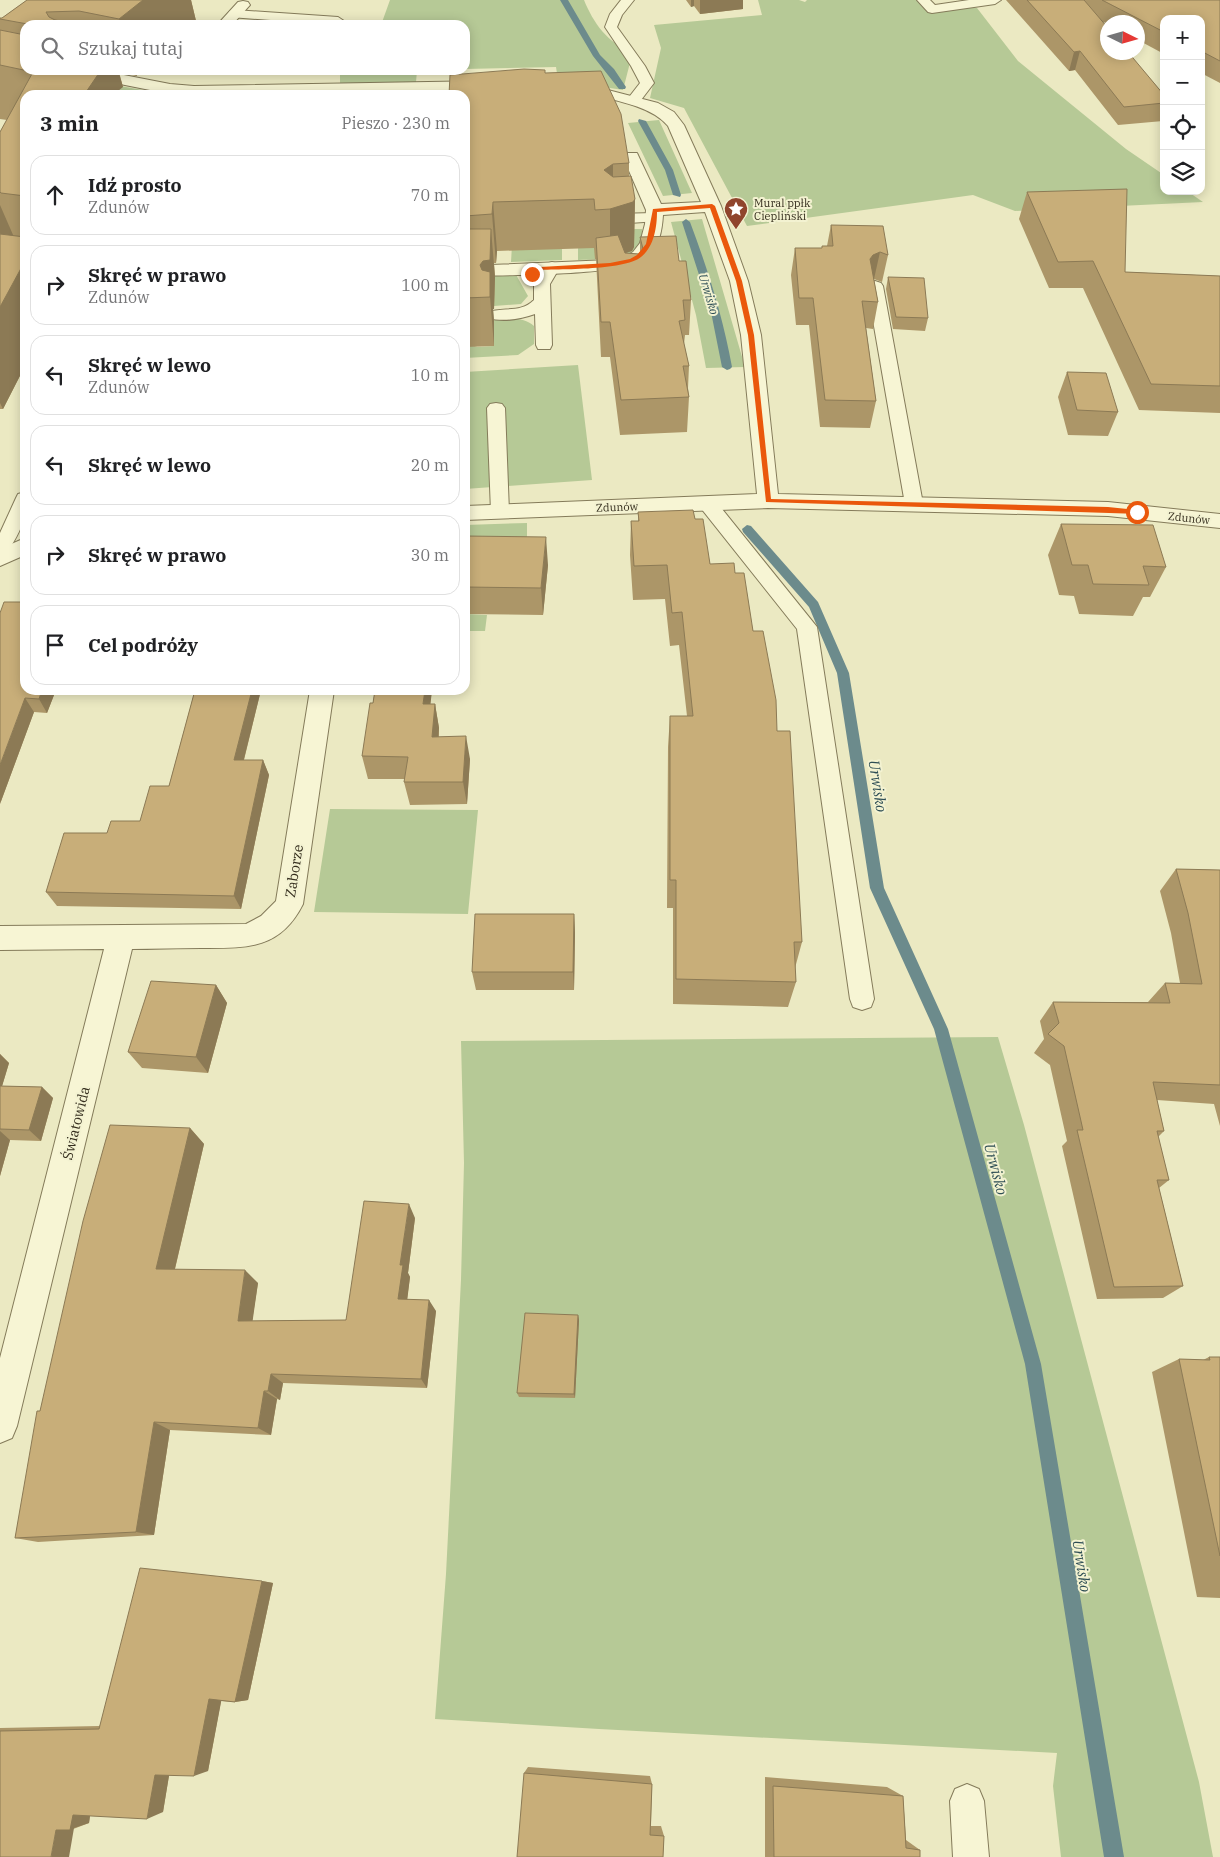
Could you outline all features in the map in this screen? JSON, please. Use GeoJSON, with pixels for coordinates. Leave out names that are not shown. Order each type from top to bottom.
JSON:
{"type":"FeatureCollection","features":[{"type":"Feature","properties":{"kind":"street"},"geometry":{"type":"LineString","coordinates":[[100,75],[170,89],[505,86]]}},
{"type":"Feature","properties":{"kind":"street"},"geometry":{"type":"LineString","coordinates":[[562,86],[576,87],[652,106],[668,115],[676,126],[712,206],[739,281],[751,335],[768,501]]}},
{"type":"Feature","properties":{"kind":"street"},"geometry":{"type":"LineString","coordinates":[[470,271],[610,265],[628,269],[644,251],[652,236],[655,214],[631,157]]}},
{"type":"Feature","properties":{"kind":"street"},"geometry":{"type":"LineString","coordinates":[[655,214],[712,206]]}},
{"type":"Feature","properties":{"kind":"street","name":"Zdunów"},"geometry":{"type":"LineString","coordinates":[[470,513],[768,501],[1108,509],[1220,521]]}},
{"type":"Feature","properties":{"kind":"street"},"geometry":{"type":"LineString","coordinates":[[0,558],[20,548]]}},
{"type":"Feature","properties":{"kind":"street","name":"Zaborze"},"geometry":{"type":"LineString","coordinates":[[121,938],[246,936],[266,928],[282,914],[288,904],[321,695]]}},
{"type":"Feature","properties":{"kind":"street"},"geometry":{"type":"LineString","coordinates":[[0,938],[121,938]]}},
{"type":"Feature","properties":{"kind":"street","name":"Światowida"},"geometry":{"type":"LineString","coordinates":[[0,1426],[121,938]]}},
{"type":"Feature","properties":{"kind":"lane"},"geometry":{"type":"LineString","coordinates":[[628,0],[616,14],[611,27],[638,66],[647,83],[633,101]]}},
{"type":"Feature","properties":{"kind":"lane"},"geometry":{"type":"LineString","coordinates":[[924,0],[932,9],[995,0]]}},
{"type":"Feature","properties":{"kind":"lane"},"geometry":{"type":"LineString","coordinates":[[234,15],[321,20]]}},
{"type":"Feature","properties":{"kind":"lane"},"geometry":{"type":"LineString","coordinates":[[614,219],[655,214]]}},
{"type":"Feature","properties":{"kind":"lane"},"geometry":{"type":"LineString","coordinates":[[494,315],[528,312],[539,306],[552,267]]}},
{"type":"Feature","properties":{"kind":"lane"},"geometry":{"type":"LineString","coordinates":[[526,268],[543,292],[544,345]]}},
{"type":"Feature","properties":{"kind":"lane"},"geometry":{"type":"LineString","coordinates":[[875,286],[914,504]]}},
{"type":"Feature","properties":{"kind":"lane"},"geometry":{"type":"LineString","coordinates":[[496,408],[500,512]]}},
{"type":"Feature","properties":{"kind":"lane"},"geometry":{"type":"LineString","coordinates":[[708,503],[807,627],[862,999]]}},
{"type":"Feature","properties":{"kind":"lane"},"geometry":{"type":"LineString","coordinates":[[0,548],[8,536],[20,509]]}},
{"type":"Feature","properties":{"kind":"lane"},"geometry":{"type":"LineString","coordinates":[[966,1801],[971,1857]]}},
{"type":"Feature","properties":{"kind":"green space"},"geometry":{"type":"Polygon","coordinates":[[[390,0],[584,0],[602,32],[616,44],[633,51],[623,90],[558,80],[556,67],[470,69],[470,20],[383,20],[390,0]]]}},
{"type":"Feature","properties":{"kind":"green space"},"geometry":{"type":"Polygon","coordinates":[[[758,0],[799,0],[805,2],[807,0],[929,0],[933,5],[977,8],[1018,61],[1126,149],[1160,172],[1160,195],[1193,195],[1203,202],[1015,211],[973,195],[747,226],[684,108],[650,98],[661,48],[654,25],[762,15],[758,0]]]}},
{"type":"Feature","properties":{"kind":"green space"},"geometry":{"type":"Polygon","coordinates":[[[340,75],[417,75],[416,82],[340,84],[340,75]]]}},
{"type":"Feature","properties":{"kind":"green space"},"geometry":{"type":"Polygon","coordinates":[[[109,84],[143,90],[102,90],[109,84]]]}},
{"type":"Feature","properties":{"kind":"green space"},"geometry":{"type":"Polygon","coordinates":[[[659,120],[692,193],[663,196],[628,123],[659,120]]]}},
{"type":"Feature","properties":{"kind":"green space"},"geometry":{"type":"Polygon","coordinates":[[[702,219],[745,367],[706,368],[696,315],[671,222],[702,219]]]}},
{"type":"Feature","properties":{"kind":"green space"},"geometry":{"type":"Polygon","coordinates":[[[630,229],[642,229],[641,240],[637,248],[629,253],[609,259],[578,260],[578,248],[630,229]]]}},
{"type":"Feature","properties":{"kind":"green space"},"geometry":{"type":"Polygon","coordinates":[[[512,245],[562,248],[562,260],[511,262],[512,245]]]}},
{"type":"Feature","properties":{"kind":"green space"},"geometry":{"type":"Polygon","coordinates":[[[515,273],[528,296],[521,304],[494,306],[470,286],[470,276],[515,273]]]}},
{"type":"Feature","properties":{"kind":"green space"},"geometry":{"type":"Polygon","coordinates":[[[515,319],[525,321],[534,326],[534,344],[518,355],[470,358],[470,344],[477,347],[494,346],[494,320],[515,319]]]}},
{"type":"Feature","properties":{"kind":"green space"},"geometry":{"type":"Polygon","coordinates":[[[578,365],[592,480],[470,489],[470,372],[578,365]]]}},
{"type":"Feature","properties":{"kind":"green space"},"geometry":{"type":"Polygon","coordinates":[[[527,523],[527,540],[470,562],[470,525],[527,523]]]}},
{"type":"Feature","properties":{"kind":"green space"},"geometry":{"type":"Polygon","coordinates":[[[470,614],[487,615],[485,631],[470,631],[470,614]]]}},
{"type":"Feature","properties":{"kind":"green space"},"geometry":{"type":"Polygon","coordinates":[[[330,809],[478,810],[468,914],[314,912],[330,809]]]}},
{"type":"Feature","properties":{"kind":"green space"},"geometry":{"type":"Polygon","coordinates":[[[998,1037],[1024,1125],[1199,1782],[1213,1857],[1061,1857],[1053,1786],[1057,1753],[435,1719],[446,1574],[461,1280],[464,1163],[461,1041],[998,1037]]]}},
{"type":"Feature","properties":{"kind":"building"},"geometry":{"type":"Polygon","coordinates":[[[27,0],[143,0],[119,19],[79,11],[46,12],[49,17],[55,20],[20,20],[20,23],[0,19],[27,0]]]}},
{"type":"Feature","properties":{"kind":"building"},"geometry":{"type":"Polygon","coordinates":[[[1027,0],[1084,0],[1100,19],[1100,60],[1135,60],[1160,90],[1160,103],[1124,107],[1080,51],[1074,52],[1027,0]]]}},
{"type":"Feature","properties":{"kind":"building"},"geometry":{"type":"Polygon","coordinates":[[[1102,0],[1220,0],[1220,61],[1205,53],[1205,15],[1160,15],[1160,30],[1145,22],[1145,15],[1131,15],[1102,0]]]}},
{"type":"Feature","properties":{"kind":"building"},"geometry":{"type":"Polygon","coordinates":[[[0,30],[20,34],[20,69],[0,65],[0,30]]]}},
{"type":"Feature","properties":{"kind":"building"},"geometry":{"type":"Polygon","coordinates":[[[524,69],[545,70],[545,73],[601,71],[621,114],[629,163],[613,164],[604,170],[613,177],[631,176],[635,199],[633,202],[610,209],[595,210],[594,199],[493,202],[492,214],[470,216],[470,90],[449,90],[450,75],[470,75],[470,73],[524,69]]]}},
{"type":"Feature","properties":{"kind":"building"},"geometry":{"type":"Polygon","coordinates":[[[31,75],[98,75],[87,90],[23,90],[31,75]]]}},
{"type":"Feature","properties":{"kind":"building"},"geometry":{"type":"Polygon","coordinates":[[[20,96],[20,195],[0,192],[0,132],[20,96]]]}},
{"type":"Feature","properties":{"kind":"building"},"geometry":{"type":"Polygon","coordinates":[[[1127,189],[1125,272],[1220,276],[1220,386],[1151,384],[1093,261],[1058,262],[1027,192],[1127,189]]]}},
{"type":"Feature","properties":{"kind":"building"},"geometry":{"type":"Polygon","coordinates":[[[831,225],[883,226],[888,255],[880,252],[873,255],[870,259],[878,302],[862,301],[876,401],[825,400],[813,298],[799,298],[795,248],[833,246],[831,225]]]}},
{"type":"Feature","properties":{"kind":"building"},"geometry":{"type":"Polygon","coordinates":[[[470,229],[491,229],[490,260],[483,261],[480,265],[482,270],[490,272],[490,297],[470,298],[470,229]]]}},
{"type":"Feature","properties":{"kind":"building"},"geometry":{"type":"Polygon","coordinates":[[[0,234],[20,236],[20,270],[0,307],[0,234]]]}},
{"type":"Feature","properties":{"kind":"building"},"geometry":{"type":"Polygon","coordinates":[[[618,235],[625,253],[639,254],[643,249],[640,237],[676,236],[679,261],[686,261],[691,300],[683,300],[685,320],[679,321],[689,366],[683,366],[689,397],[621,400],[610,322],[601,322],[596,238],[618,235]]]}},
{"type":"Feature","properties":{"kind":"building"},"geometry":{"type":"Polygon","coordinates":[[[888,277],[924,278],[928,318],[896,317],[888,277]]]}},
{"type":"Feature","properties":{"kind":"building"},"geometry":{"type":"Polygon","coordinates":[[[1067,372],[1106,373],[1118,412],[1077,410],[1067,372]]]}},
{"type":"Feature","properties":{"kind":"building"},"geometry":{"type":"Polygon","coordinates":[[[693,510],[695,519],[703,519],[710,564],[734,563],[735,573],[744,573],[753,631],[763,631],[776,700],[777,731],[790,731],[802,942],[794,942],[796,982],[676,979],[676,880],[670,880],[670,716],[693,716],[682,612],[672,613],[667,565],[634,566],[631,521],[639,521],[638,512],[693,510]]]}},
{"type":"Feature","properties":{"kind":"building"},"geometry":{"type":"Polygon","coordinates":[[[1061,524],[1153,525],[1166,567],[1143,566],[1149,585],[1093,584],[1088,565],[1072,565],[1061,524]]]}},
{"type":"Feature","properties":{"kind":"building"},"geometry":{"type":"Polygon","coordinates":[[[470,536],[546,537],[541,588],[470,587],[470,536]]]}},
{"type":"Feature","properties":{"kind":"building"},"geometry":{"type":"Polygon","coordinates":[[[4,602],[20,602],[20,695],[40,695],[39,699],[25,698],[0,765],[0,613],[4,602]]]}},
{"type":"Feature","properties":{"kind":"building"},"geometry":{"type":"Polygon","coordinates":[[[194,695],[251,695],[234,760],[263,760],[234,896],[46,892],[64,833],[107,833],[111,821],[140,821],[150,786],[169,786],[194,695]]]}},
{"type":"Feature","properties":{"kind":"building"},"geometry":{"type":"Polygon","coordinates":[[[374,695],[424,695],[423,704],[435,704],[432,737],[466,736],[463,782],[404,782],[408,757],[362,756],[370,703],[373,703],[374,695]]]}},
{"type":"Feature","properties":{"kind":"building"},"geometry":{"type":"Polygon","coordinates":[[[1176,869],[1220,870],[1220,1085],[1153,1082],[1164,1131],[1157,1131],[1169,1180],[1157,1180],[1183,1286],[1114,1287],[1077,1130],[1083,1130],[1064,1046],[1048,1034],[1059,1023],[1053,1002],[1170,1003],[1165,983],[1202,984],[1188,913],[1176,869]]]}},
{"type":"Feature","properties":{"kind":"building"},"geometry":{"type":"Polygon","coordinates":[[[475,914],[574,914],[573,972],[472,972],[475,914]]]}},
{"type":"Feature","properties":{"kind":"building"},"geometry":{"type":"Polygon","coordinates":[[[151,981],[216,985],[196,1057],[128,1052],[151,981]]]}},
{"type":"Feature","properties":{"kind":"building"},"geometry":{"type":"Polygon","coordinates":[[[0,1086],[42,1087],[29,1130],[0,1129],[0,1086]]]}},
{"type":"Feature","properties":{"kind":"building"},"geometry":{"type":"Polygon","coordinates":[[[110,1125],[190,1128],[156,1269],[245,1270],[238,1321],[346,1320],[364,1201],[409,1204],[400,1265],[403,1265],[398,1299],[429,1300],[421,1379],[271,1374],[268,1391],[264,1391],[258,1428],[154,1422],[136,1532],[15,1538],[37,1411],[40,1411],[83,1221],[110,1125]]]}},
{"type":"Feature","properties":{"kind":"building"},"geometry":{"type":"Polygon","coordinates":[[[525,1313],[578,1315],[574,1394],[517,1393],[525,1313]]]}},
{"type":"Feature","properties":{"kind":"building"},"geometry":{"type":"Polygon","coordinates":[[[1209,1357],[1220,1357],[1220,1556],[1179,1359],[1210,1360],[1209,1357]]]}},
{"type":"Feature","properties":{"kind":"building"},"geometry":{"type":"Polygon","coordinates":[[[140,1568],[262,1581],[235,1702],[209,1699],[194,1776],[155,1775],[147,1819],[73,1815],[70,1830],[56,1830],[51,1857],[0,1857],[0,1731],[99,1729],[140,1568]]]}},
{"type":"Feature","properties":{"kind":"building"},"geometry":{"type":"Polygon","coordinates":[[[524,1773],[652,1784],[650,1835],[664,1836],[663,1857],[517,1857],[524,1773]]]}},
{"type":"Feature","properties":{"kind":"building"},"geometry":{"type":"Polygon","coordinates":[[[773,1786],[903,1796],[906,1848],[920,1850],[920,1857],[774,1857],[773,1786]]]}},
{"type":"Feature","properties":{"kind":"waterway","name":"Urwisko"},"geometry":{"type":"LineString","coordinates":[[564,0],[597,56],[622,87]]}},
{"type":"Feature","properties":{"kind":"waterway","name":"Urwisko"},"geometry":{"type":"LineString","coordinates":[[642,121],[669,170],[677,195]]}},
{"type":"Feature","properties":{"kind":"waterway","name":"Urwisko"},"geometry":{"type":"LineString","coordinates":[[686,222],[705,276],[727,367]]}},
{"type":"Feature","properties":{"kind":"waterway","name":"Urwisko"},"geometry":{"type":"LineString","coordinates":[[747,529],[814,605],[843,673],[877,888],[941,1029],[1033,1364],[1114,1857]]}},
{"type":"Feature","properties":{"kind":"place","name":"Mural ppłk Ciepliński"},"geometry":{"type":"Point","coordinates":[736,230]}},
{"type":"Feature","properties":{"kind":"route"},"geometry":{"type":"LineString","coordinates":[[532,274],[526,268],[610,265],[632,260],[639,256],[649,244],[652,236],[655,210],[712,206],[739,281],[751,335],[768,501],[1108,509],[1137,512]]}}]}
